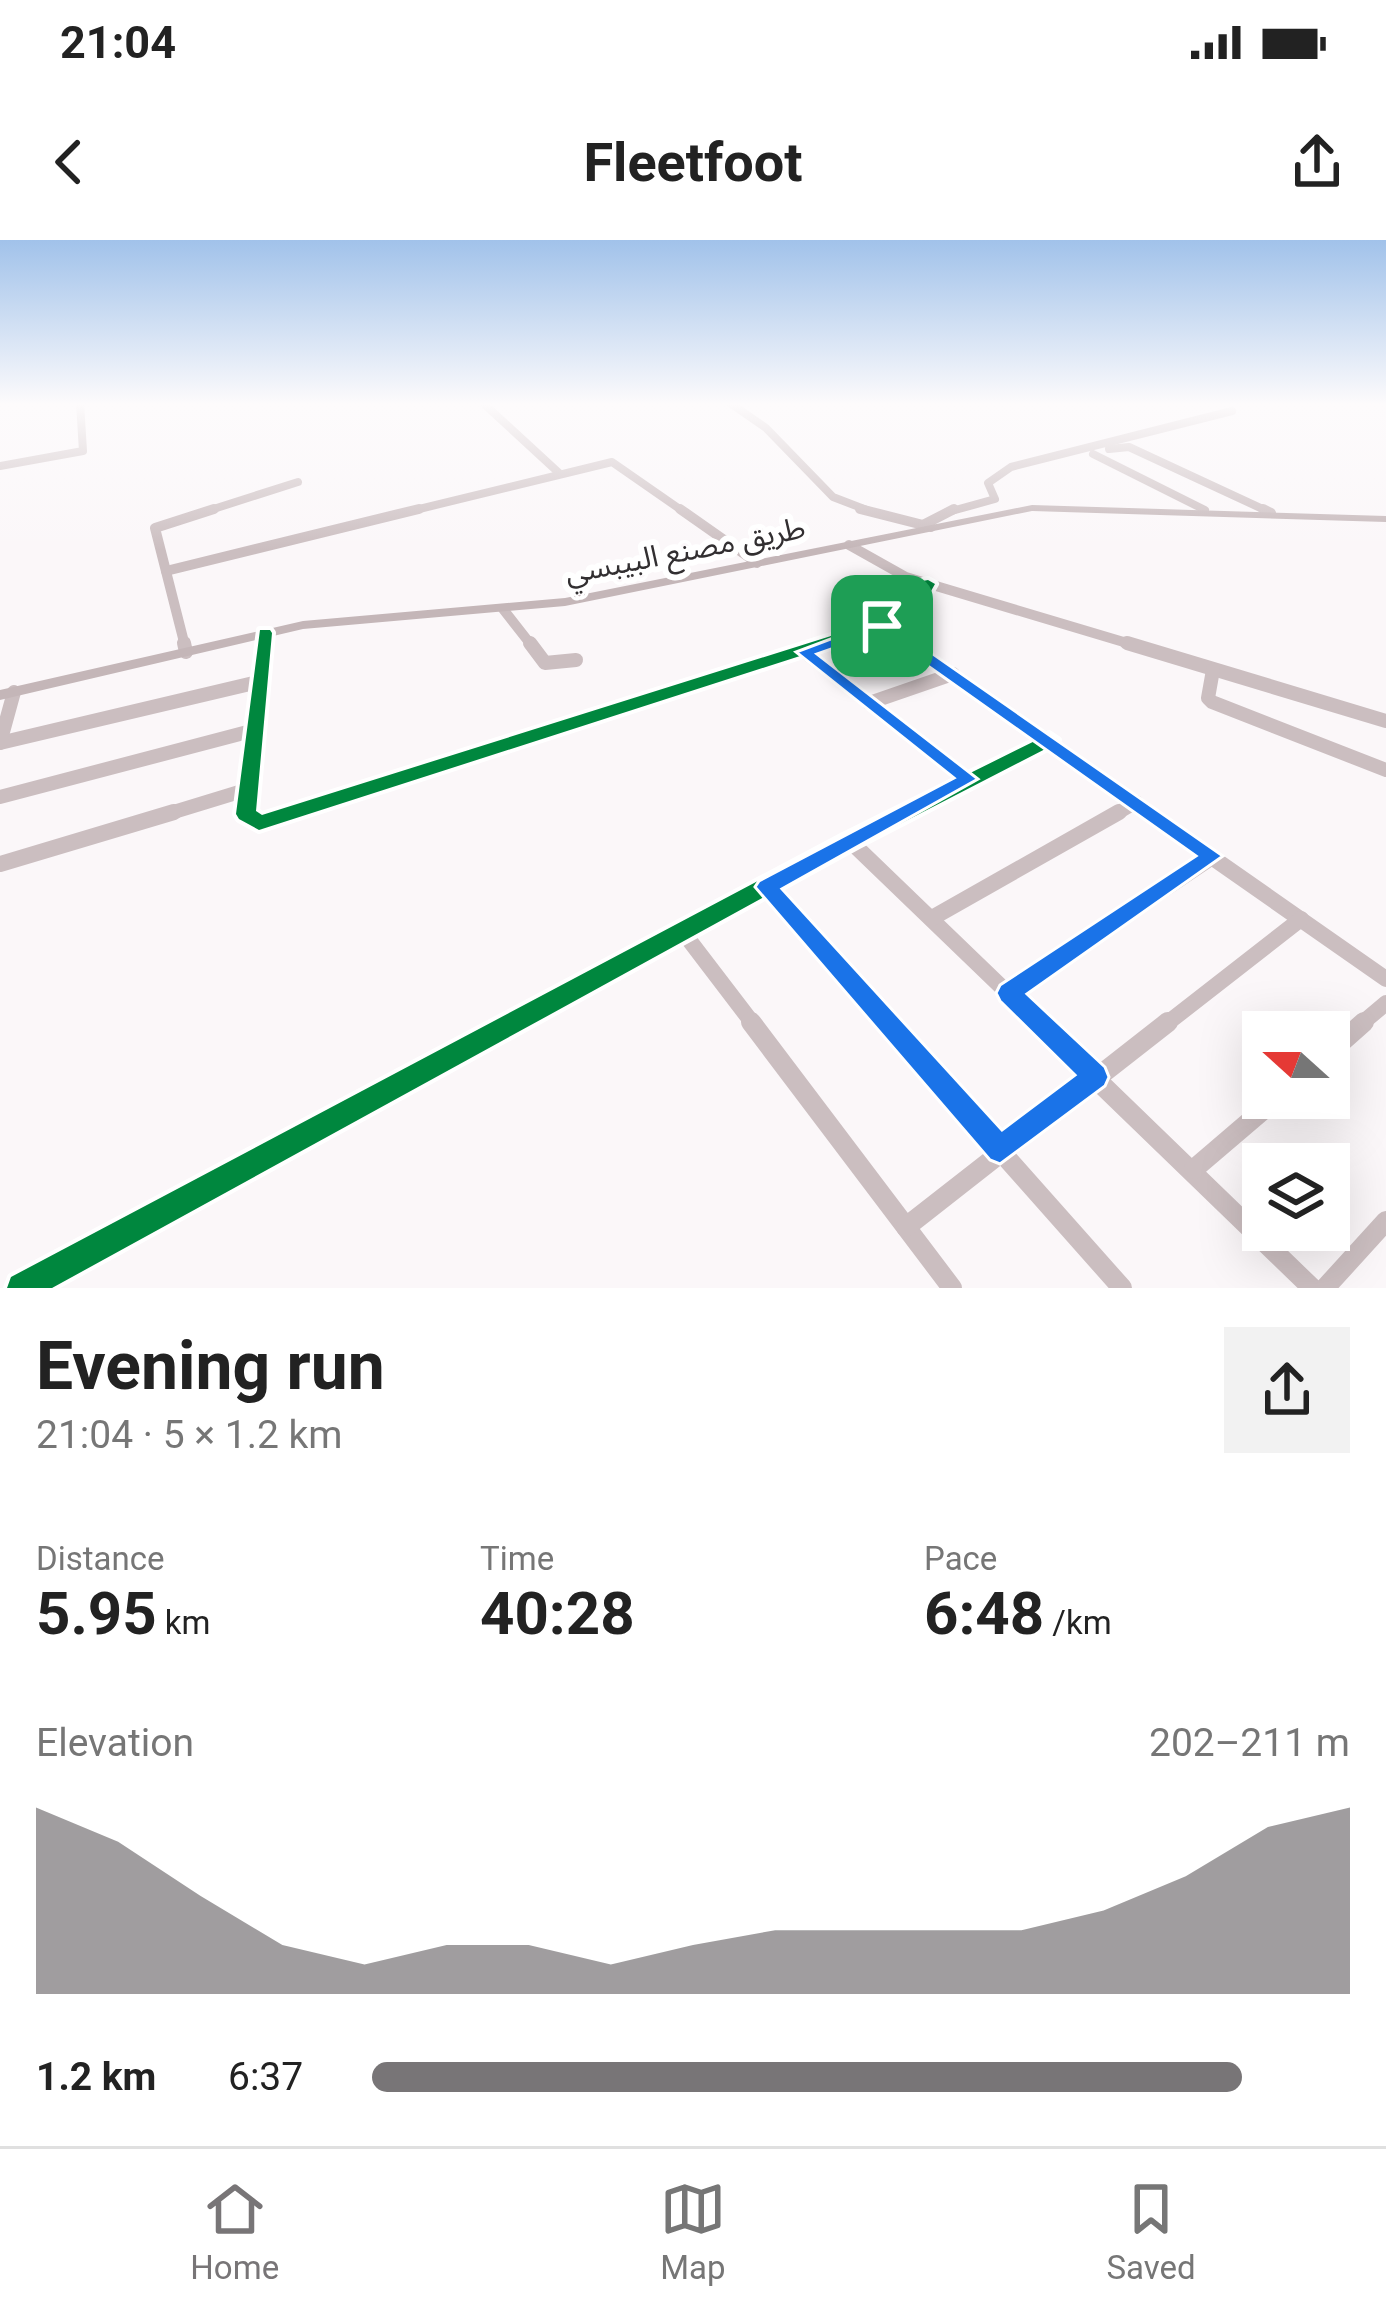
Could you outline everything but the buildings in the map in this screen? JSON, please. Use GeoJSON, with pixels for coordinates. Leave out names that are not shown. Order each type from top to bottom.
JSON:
{"type":"FeatureCollection","features":[{"type":"Feature","properties":{"kind":"main road","name":"طريق مصنع البيبسي"},"geometry":{"type":"LineString","coordinates":[[7,694],[265,633],[585,598],[927,526],[1042,507],[1386,519]]}},
{"type":"Feature","properties":{"kind":"street"},"geometry":{"type":"LineString","coordinates":[[0,466],[78,452]]}},
{"type":"Feature","properties":{"kind":"street"},"geometry":{"type":"LineString","coordinates":[[536,452],[559,473]]}},
{"type":"Feature","properties":{"kind":"street"},"geometry":{"type":"LineString","coordinates":[[789,452],[832,497],[927,526],[962,505],[994,499],[988,483],[1010,468],[1073,452]]}},
{"type":"Feature","properties":{"kind":"street"},"geometry":{"type":"LineString","coordinates":[[1104,452],[1093,454],[1205,510]]}},
{"type":"Feature","properties":{"kind":"street"},"geometry":{"type":"LineString","coordinates":[[1140,452],[1271,513]]}},
{"type":"Feature","properties":{"kind":"street"},"geometry":{"type":"LineString","coordinates":[[166,571],[559,473],[618,463],[757,563]]}},
{"type":"Feature","properties":{"kind":"street"},"geometry":{"type":"LineString","coordinates":[[186,652],[155,528],[298,482]]}},
{"type":"Feature","properties":{"kind":"street"},"geometry":{"type":"LineString","coordinates":[[849,544],[928,584],[1386,721]]}},
{"type":"Feature","properties":{"kind":"street"},"geometry":{"type":"LineString","coordinates":[[265,633],[247,814],[251,821],[270,820],[882,626],[910,616],[928,584]]}},
{"type":"Feature","properties":{"kind":"street"},"geometry":{"type":"LineString","coordinates":[[503,609],[545,663],[576,660]]}},
{"type":"Feature","properties":{"kind":"street"},"geometry":{"type":"LineString","coordinates":[[882,626],[1386,979]]}},
{"type":"Feature","properties":{"kind":"street"},"geometry":{"type":"LineString","coordinates":[[805,652],[968,779]]}},
{"type":"Feature","properties":{"kind":"street"},"geometry":{"type":"LineString","coordinates":[[1213,670],[1208,698],[1212,702],[1386,770]]}},
{"type":"Feature","properties":{"kind":"street"},"geometry":{"type":"LineString","coordinates":[[868,703],[953,674]]}},
{"type":"Feature","properties":{"kind":"street"},"geometry":{"type":"LineString","coordinates":[[7,694],[1,736],[258,682]]}},
{"type":"Feature","properties":{"kind":"street"},"geometry":{"type":"LineString","coordinates":[[0,797],[255,730]]}},
{"type":"Feature","properties":{"kind":"street"},"geometry":{"type":"LineString","coordinates":[[22,1288],[968,779],[1049,740]]}},
{"type":"Feature","properties":{"kind":"street"},"geometry":{"type":"LineString","coordinates":[[0,864],[249,789]]}},
{"type":"Feature","properties":{"kind":"street"},"geometry":{"type":"LineString","coordinates":[[932,918],[1136,802]]}},
{"type":"Feature","properties":{"kind":"street"},"geometry":{"type":"LineString","coordinates":[[850,842],[1194,1169],[1312,1288]]}},
{"type":"Feature","properties":{"kind":"street"},"geometry":{"type":"LineString","coordinates":[[1009,993],[1212,856]]}},
{"type":"Feature","properties":{"kind":"street"},"geometry":{"type":"LineString","coordinates":[[766,887],[1122,1288]]}},
{"type":"Feature","properties":{"kind":"street"},"geometry":{"type":"LineString","coordinates":[[907,1227],[1301,919]]}},
{"type":"Feature","properties":{"kind":"street"},"geometry":{"type":"LineString","coordinates":[[683,932],[952,1288]]}},
{"type":"Feature","properties":{"kind":"street"},"geometry":{"type":"LineString","coordinates":[[1350,1035],[1386,1004]]}},
{"type":"Feature","properties":{"kind":"street"},"geometry":{"type":"LineString","coordinates":[[1194,1169],[1252,1119]]}},
{"type":"Feature","properties":{"kind":"street"},"geometry":{"type":"LineString","coordinates":[[1325,1288],[1386,1221]]}},
{"type":"Feature","properties":{"kind":"cycle path"},"geometry":{"type":"LineString","coordinates":[[265,633],[246,814],[259,823],[910,616],[928,584]]}},
{"type":"Feature","properties":{"kind":"cycle path"},"geometry":{"type":"LineString","coordinates":[[22,1288],[850,841],[1049,740]]}},
{"type":"Feature","properties":{"kind":"route"},"geometry":{"type":"LineString","coordinates":[[882,626],[1212,856],[1009,993],[1096,1077],[1000,1150],[766,887],[968,779],[805,652],[882,626]]}}]}
